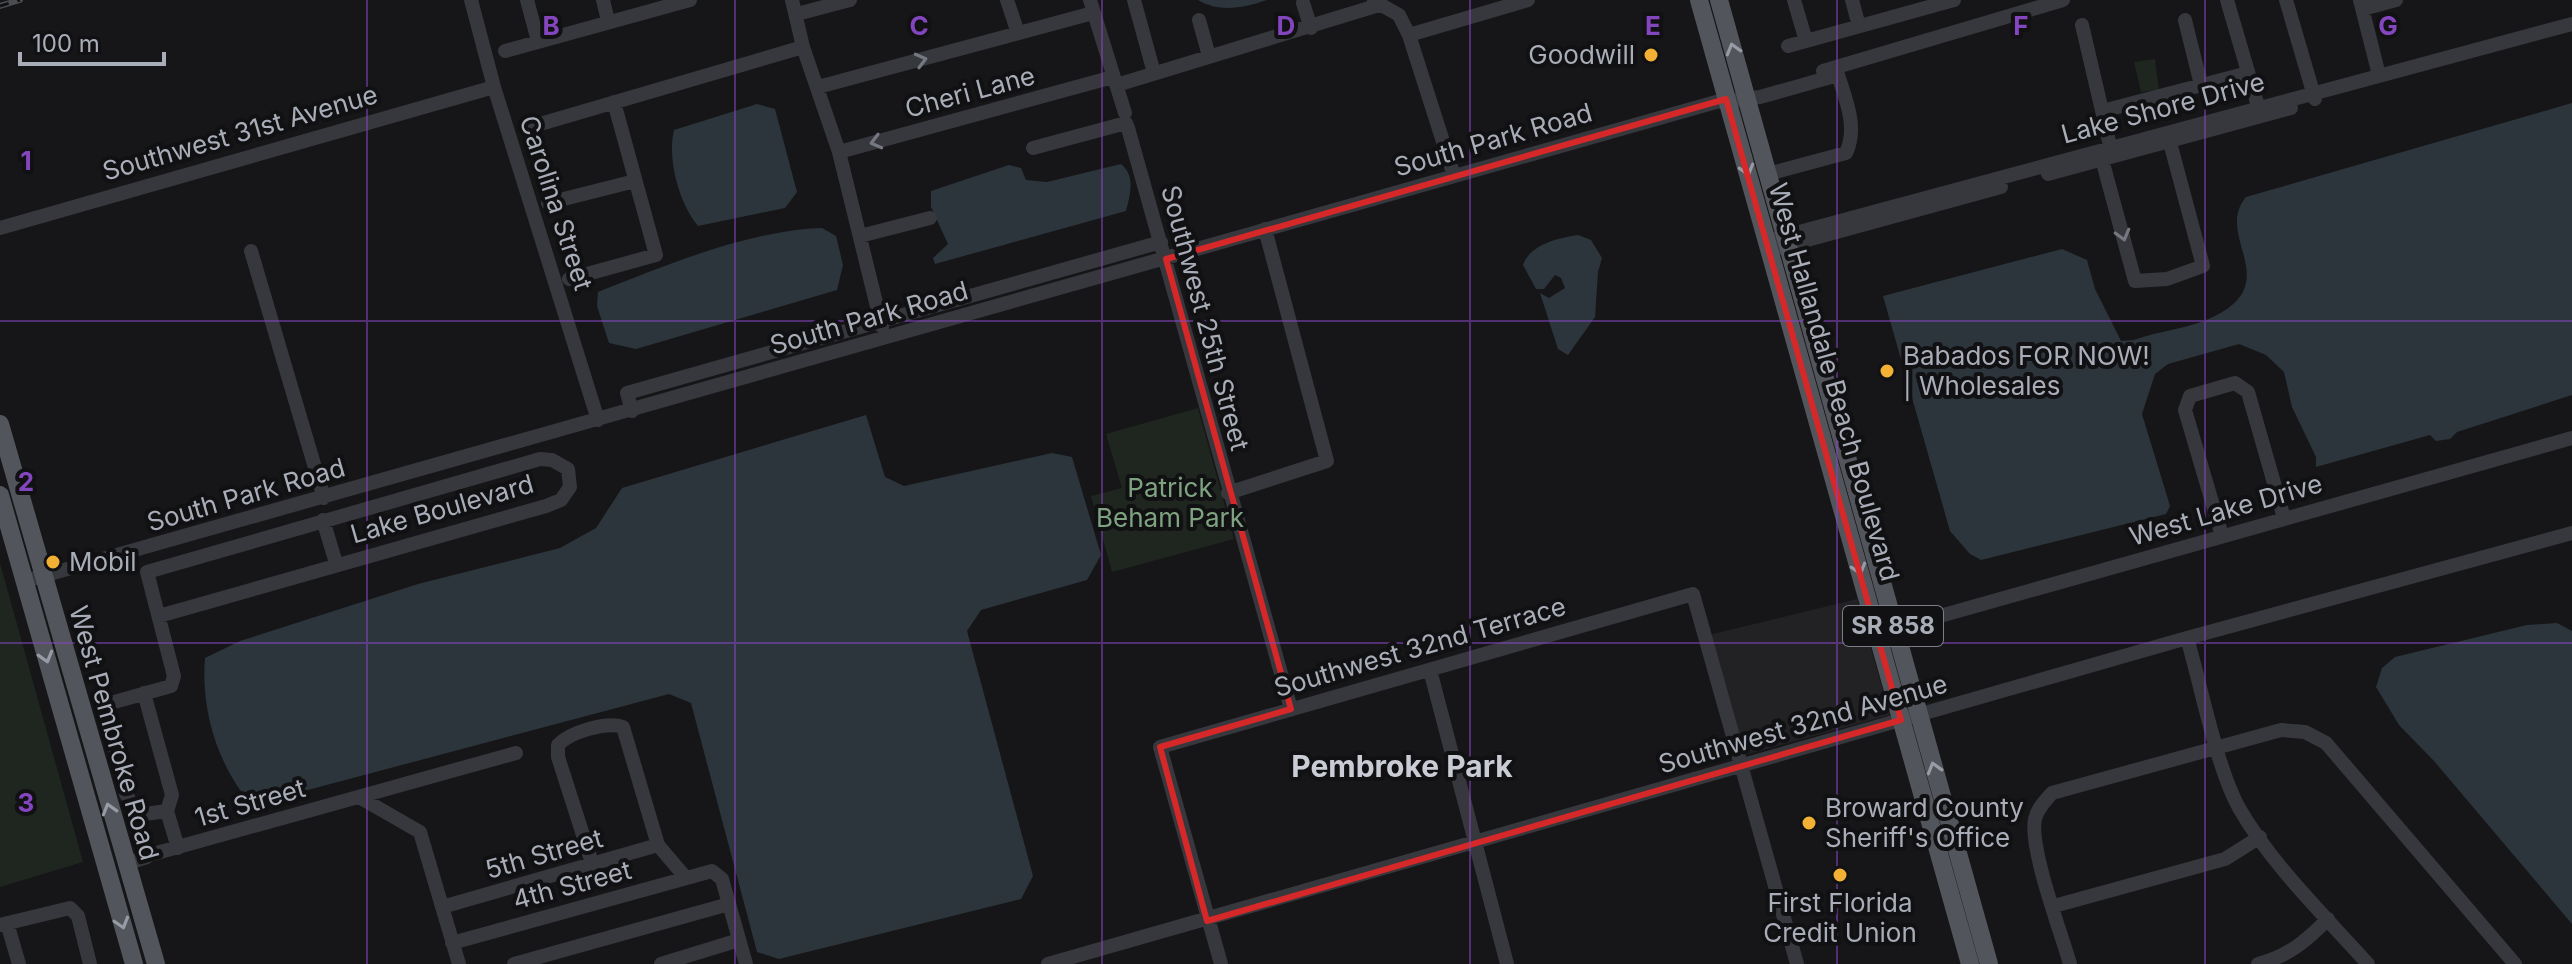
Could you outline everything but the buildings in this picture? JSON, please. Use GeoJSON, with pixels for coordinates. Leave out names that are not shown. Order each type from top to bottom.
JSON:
{"type":"FeatureCollection","features":[{"type":"Feature","properties":{"kind":"main road","name":"West Hallandale Beach Boulevard"},"geometry":{"type":"LineString","coordinates":[[1699,0],[1791,324],[1836,447],[1856,518],[1869,537],[1894,629],[1940,859],[1977,960]]}},
{"type":"Feature","properties":{"kind":"main road","name":"West Hallandale Beach Boulevard"},"geometry":{"type":"LineString","coordinates":[[1719,0],[1750,97],[1788,240],[1830,432],[1977,960]]}},
{"type":"Feature","properties":{"kind":"main road","name":"West Pembroke Road"},"geometry":{"type":"LineString","coordinates":[[0,424],[95,828],[134,963]]}},
{"type":"Feature","properties":{"kind":"main road","name":"West Pembroke Road"},"geometry":{"type":"LineString","coordinates":[[0,495],[34,579],[156,964]]}},
{"type":"Feature","properties":{"kind":"main road"},"geometry":{"type":"LineString","coordinates":[[95,828],[108,853],[125,864]]}},
{"type":"Feature","properties":{"kind":"street","name":"Carolina Street"},"geometry":{"type":"LineString","coordinates":[[471,0],[494,87],[598,420]]}},
{"type":"Feature","properties":{"kind":"street"},"geometry":{"type":"LineString","coordinates":[[527,0],[538,41]]}},
{"type":"Feature","properties":{"kind":"street"},"geometry":{"type":"LineString","coordinates":[[603,0],[608,21]]}},
{"type":"Feature","properties":{"kind":"street"},"geometry":{"type":"LineString","coordinates":[[850,0],[795,7],[803,47],[839,152],[885,338]]}},
{"type":"Feature","properties":{"kind":"street"},"geometry":{"type":"LineString","coordinates":[[1007,0],[1018,33]]}},
{"type":"Feature","properties":{"kind":"street"},"geometry":{"type":"LineString","coordinates":[[1134,0],[1154,73]]}},
{"type":"Feature","properties":{"kind":"street"},"geometry":{"type":"LineString","coordinates":[[1409,35],[1528,0]]}},
{"type":"Feature","properties":{"kind":"street"},"geometry":{"type":"LineString","coordinates":[[1794,0],[1806,41]]}},
{"type":"Feature","properties":{"kind":"street"},"geometry":{"type":"LineString","coordinates":[[1852,0],[1859,26]]}},
{"type":"Feature","properties":{"kind":"street"},"geometry":{"type":"LineString","coordinates":[[1788,46],[1859,26],[1911,6],[1954,0]]}},
{"type":"Feature","properties":{"kind":"street"},"geometry":{"type":"LineString","coordinates":[[1750,97],[1757,90],[2023,6],[2063,0]]}},
{"type":"Feature","properties":{"kind":"street"},"geometry":{"type":"LineString","coordinates":[[2227,0],[2248,73],[2264,108]]}},
{"type":"Feature","properties":{"kind":"street"},"geometry":{"type":"LineString","coordinates":[[2286,0],[2314,96]]}},
{"type":"Feature","properties":{"kind":"street"},"geometry":{"type":"LineString","coordinates":[[2379,75],[2361,4],[2396,0]]}},
{"type":"Feature","properties":{"kind":"street"},"geometry":{"type":"LineString","coordinates":[[505,51],[681,1]]}},
{"type":"Feature","properties":{"kind":"street"},"geometry":{"type":"LineString","coordinates":[[1376,2],[1399,15],[1409,35],[1454,176]]}},
{"type":"Feature","properties":{"kind":"street","name":"Cheri Lane"},"geometry":{"type":"LineString","coordinates":[[839,152],[1154,73],[1311,28],[1376,2]]}},
{"type":"Feature","properties":{"kind":"street"},"geometry":{"type":"LineString","coordinates":[[1303,3],[1311,28]]}},
{"type":"Feature","properties":{"kind":"street"},"geometry":{"type":"LineString","coordinates":[[818,87],[1018,33],[1091,7]]}},
{"type":"Feature","properties":{"kind":"street","name":"Southwest 25th Street"},"geometry":{"type":"LineString","coordinates":[[1091,7],[1117,81],[1228,493],[1291,709]]}},
{"type":"Feature","properties":{"kind":"street"},"geometry":{"type":"LineString","coordinates":[[1199,20],[1209,56]]}},
{"type":"Feature","properties":{"kind":"street"},"geometry":{"type":"LineString","coordinates":[[2185,20],[2201,85]]}},
{"type":"Feature","properties":{"kind":"street","name":"Lake Shore Drive"},"geometry":{"type":"LineString","coordinates":[[1768,246],[2572,24]]}},
{"type":"Feature","properties":{"kind":"street"},"geometry":{"type":"LineString","coordinates":[[2082,25],[2103,115],[2104,152],[2135,281],[2167,279],[2203,266],[2168,136]]}},
{"type":"Feature","properties":{"kind":"street"},"geometry":{"type":"LineString","coordinates":[[530,127],[803,47]]}},
{"type":"Feature","properties":{"kind":"street"},"geometry":{"type":"LineString","coordinates":[[2103,115],[2110,109],[2248,73]]}},
{"type":"Feature","properties":{"kind":"street"},"geometry":{"type":"LineString","coordinates":[[1726,99],[1750,97],[1838,75],[1851,117],[1850,144],[1846,153],[1768,174]]}},
{"type":"Feature","properties":{"kind":"street","name":"Southwest 31st Avenue"},"geometry":{"type":"LineString","coordinates":[[0,228],[494,87]]}},
{"type":"Feature","properties":{"kind":"street","name":"South Park Road"},"geometry":{"type":"LineString","coordinates":[[34,579],[1726,99]]}},
{"type":"Feature","properties":{"kind":"street"},"geometry":{"type":"LineString","coordinates":[[569,279],[656,255],[614,102]]}},
{"type":"Feature","properties":{"kind":"street"},"geometry":{"type":"LineString","coordinates":[[1033,148],[1125,118]]}},
{"type":"Feature","properties":{"kind":"street"},"geometry":{"type":"LineString","coordinates":[[548,203],[635,181]]}},
{"type":"Feature","properties":{"kind":"street"},"geometry":{"type":"LineString","coordinates":[[860,236],[930,218]]}},
{"type":"Feature","properties":{"kind":"street"},"geometry":{"type":"LineString","coordinates":[[1228,493],[1327,461],[1265,229]]}},
{"type":"Feature","properties":{"kind":"street"},"geometry":{"type":"LineString","coordinates":[[632,411],[627,393],[1161,242]]}},
{"type":"Feature","properties":{"kind":"street"},"geometry":{"type":"LineString","coordinates":[[251,251],[324,498]]}},
{"type":"Feature","properties":{"kind":"street"},"geometry":{"type":"LineString","coordinates":[[2222,536],[2185,410],[2190,396],[2235,383],[2248,392],[2284,518]]}},
{"type":"Feature","properties":{"kind":"street","name":"West Lake Drive"},"geometry":{"type":"LineString","coordinates":[[1894,629],[2572,438]]}},
{"type":"Feature","properties":{"kind":"street","name":"Lake Boulevard"},"geometry":{"type":"LineString","coordinates":[[159,616],[561,500],[570,487],[568,469],[552,460],[540,459],[323,520],[336,563]]}},
{"type":"Feature","properties":{"kind":"street"},"geometry":{"type":"LineString","coordinates":[[167,811],[145,814],[129,800],[107,721],[107,704],[171,686],[174,676],[147,572],[323,520]]}},
{"type":"Feature","properties":{"kind":"street","name":"Southwest 32nd Avenue"},"geometry":{"type":"LineString","coordinates":[[1048,964],[1207,921],[2187,638],[2572,533]]}},
{"type":"Feature","properties":{"kind":"street","name":"Southwest 32nd Terrace"},"geometry":{"type":"LineString","coordinates":[[1207,921],[1160,747],[1693,594],[1741,766]]}},
{"type":"Feature","properties":{"kind":"street"},"geometry":{"type":"LineString","coordinates":[[2187,638],[2239,807],[2260,837],[2368,964]]}},
{"type":"Feature","properties":{"kind":"street"},"geometry":{"type":"LineString","coordinates":[[1430,670],[1507,964]]}},
{"type":"Feature","properties":{"kind":"street"},"geometry":{"type":"LineString","coordinates":[[144,693],[172,795],[167,811],[178,848]]}},
{"type":"Feature","properties":{"kind":"street"},"geometry":{"type":"LineString","coordinates":[[593,866],[558,757],[558,745],[565,738],[614,723],[623,727],[658,845],[686,878]]}},
{"type":"Feature","properties":{"kind":"street"},"geometry":{"type":"LineString","coordinates":[[2070,964],[2034,828],[2035,816],[2052,793],[2281,730],[2305,732],[2326,743],[2515,964]]}},
{"type":"Feature","properties":{"kind":"street","name":"1st Street"},"geometry":{"type":"LineString","coordinates":[[125,864],[516,753]]}},
{"type":"Feature","properties":{"kind":"street"},"geometry":{"type":"LineString","coordinates":[[1741,766],[1797,964]]}},
{"type":"Feature","properties":{"kind":"street"},"geometry":{"type":"LineString","coordinates":[[359,797],[420,832],[459,964]]}},
{"type":"Feature","properties":{"kind":"street"},"geometry":{"type":"LineString","coordinates":[[2054,906],[2225,859],[2260,837]]}},
{"type":"Feature","properties":{"kind":"street","name":"5th Street"},"geometry":{"type":"LineString","coordinates":[[442,907],[658,845]]}},
{"type":"Feature","properties":{"kind":"street","name":"4th Street"},"geometry":{"type":"LineString","coordinates":[[452,943],[704,872],[720,875],[729,904]]}},
{"type":"Feature","properties":{"kind":"street"},"geometry":{"type":"LineString","coordinates":[[514,964],[729,904],[746,964]]}},
{"type":"Feature","properties":{"kind":"street"},"geometry":{"type":"LineString","coordinates":[[19,964],[4,924],[70,908],[78,916],[90,964]]}},
{"type":"Feature","properties":{"kind":"street"},"geometry":{"type":"LineString","coordinates":[[2258,964],[2279,959],[2301,946],[2328,919]]}},
{"type":"Feature","properties":{"kind":"street"},"geometry":{"type":"LineString","coordinates":[[1207,921],[1221,964]]}},
{"type":"Feature","properties":{"kind":"street"},"geometry":{"type":"LineString","coordinates":[[661,964],[739,940]]}},
{"type":"Feature","properties":{"kind":"highlighted area"},"geometry":{"type":"Polygon","coordinates":[[[1726,99],[1901,720],[1207,921],[1160,747],[1291,709],[1166,259],[1726,99]]]}},
{"type":"Feature","properties":{"kind":"shaded area"},"geometry":{"type":"Polygon","coordinates":[[[1198,0],[1267,0],[1232,8],[1215,7],[1198,0]]]}},
{"type":"Feature","properties":{"kind":"shaded area"},"geometry":{"type":"Polygon","coordinates":[[[2572,103],[2572,395],[2457,432],[2450,439],[2436,441],[2430,435],[2316,467],[2316,457],[2292,407],[2284,372],[2266,355],[2239,344],[2168,364],[2155,374],[2142,414],[2170,506],[2166,514],[1981,560],[1970,554],[1950,531],[1883,296],[2062,249],[2087,260],[2095,289],[2121,341],[2192,325],[2211,318],[2233,304],[2244,290],[2247,275],[2237,227],[2238,212],[2246,197],[2572,103]]]}},
{"type":"Feature","properties":{"kind":"shaded area"},"geometry":{"type":"Polygon","coordinates":[[[757,104],[775,109],[797,192],[785,208],[698,226],[685,205],[676,180],[672,154],[674,130],[757,104]]]}},
{"type":"Feature","properties":{"kind":"shaded area"},"geometry":{"type":"Polygon","coordinates":[[[1121,164],[1130,180],[1126,211],[935,264],[933,258],[948,244],[931,207],[931,191],[1009,165],[1021,168],[1026,180],[1047,182],[1121,164]]]}},
{"type":"Feature","properties":{"kind":"shaded area"},"geometry":{"type":"Polygon","coordinates":[[[822,228],[836,236],[843,265],[837,290],[636,349],[609,343],[597,306],[598,292],[737,242],[794,230],[822,228]]]}},
{"type":"Feature","properties":{"kind":"shaded area"},"geometry":{"type":"Polygon","coordinates":[[[1578,235],[1591,240],[1602,258],[1595,317],[1568,355],[1558,349],[1540,293],[1549,298],[1565,288],[1561,278],[1555,275],[1544,289],[1536,289],[1523,265],[1538,247],[1578,235]]]}},
{"type":"Feature","properties":{"kind":"shaded area"},"geometry":{"type":"Polygon","coordinates":[[[866,415],[885,477],[904,486],[1052,453],[1072,457],[1101,555],[1087,580],[981,610],[967,631],[1033,876],[1021,899],[779,959],[757,952],[691,703],[669,694],[270,800],[243,794],[233,779],[212,730],[205,694],[205,658],[240,641],[418,584],[560,548],[596,528],[622,488],[866,415]]]}},
{"type":"Feature","properties":{"kind":"shaded area"},"geometry":{"type":"Polygon","coordinates":[[[1857,599],[1890,715],[1744,755],[1709,635],[1857,599]]]}},
{"type":"Feature","properties":{"kind":"shaded area"},"geometry":{"type":"Polygon","coordinates":[[[2557,623],[2572,631],[2572,924],[2434,761],[2399,725],[2376,687],[2382,668],[2395,657],[2527,625],[2557,623]]]}},
{"type":"Feature","properties":{"kind":"green space"},"geometry":{"type":"Polygon","coordinates":[[[2155,59],[2159,90],[2141,92],[2134,62],[2155,59]]]}},
{"type":"Feature","properties":{"kind":"green space","name":"Patrick Beham Park"},"geometry":{"type":"Polygon","coordinates":[[[1198,408],[1234,539],[1112,572],[1091,496],[1122,488],[1106,434],[1198,408]]]}},
{"type":"Feature","properties":{"kind":"green space"},"geometry":{"type":"Polygon","coordinates":[[[0,563],[83,862],[0,887],[0,563]]]}},
{"type":"Feature","properties":{"kind":"railway"},"geometry":{"type":"LineString","coordinates":[[0,6],[20,0]]}},
{"type":"Feature","properties":{"kind":"place","name":"Goodwill"},"geometry":{"type":"Point","coordinates":[1651,55]}},
{"type":"Feature","properties":{"kind":"place","name":"Babados FOR NOW! | Wholesales"},"geometry":{"type":"Point","coordinates":[1887,371]}},
{"type":"Feature","properties":{"kind":"place","name":"Mobil"},"geometry":{"type":"Point","coordinates":[53,562]}},
{"type":"Feature","properties":{"kind":"place","name":"Broward County Sheriff's Office"},"geometry":{"type":"Point","coordinates":[1809,823]}},
{"type":"Feature","properties":{"kind":"place","name":"First Florida Credit Union"},"geometry":{"type":"Point","coordinates":[1840,875]}},
{"type":"Feature","properties":{"kind":"district","name":"Pembroke Park"},"geometry":{"type":"Point","coordinates":[1402,767]}}]}
